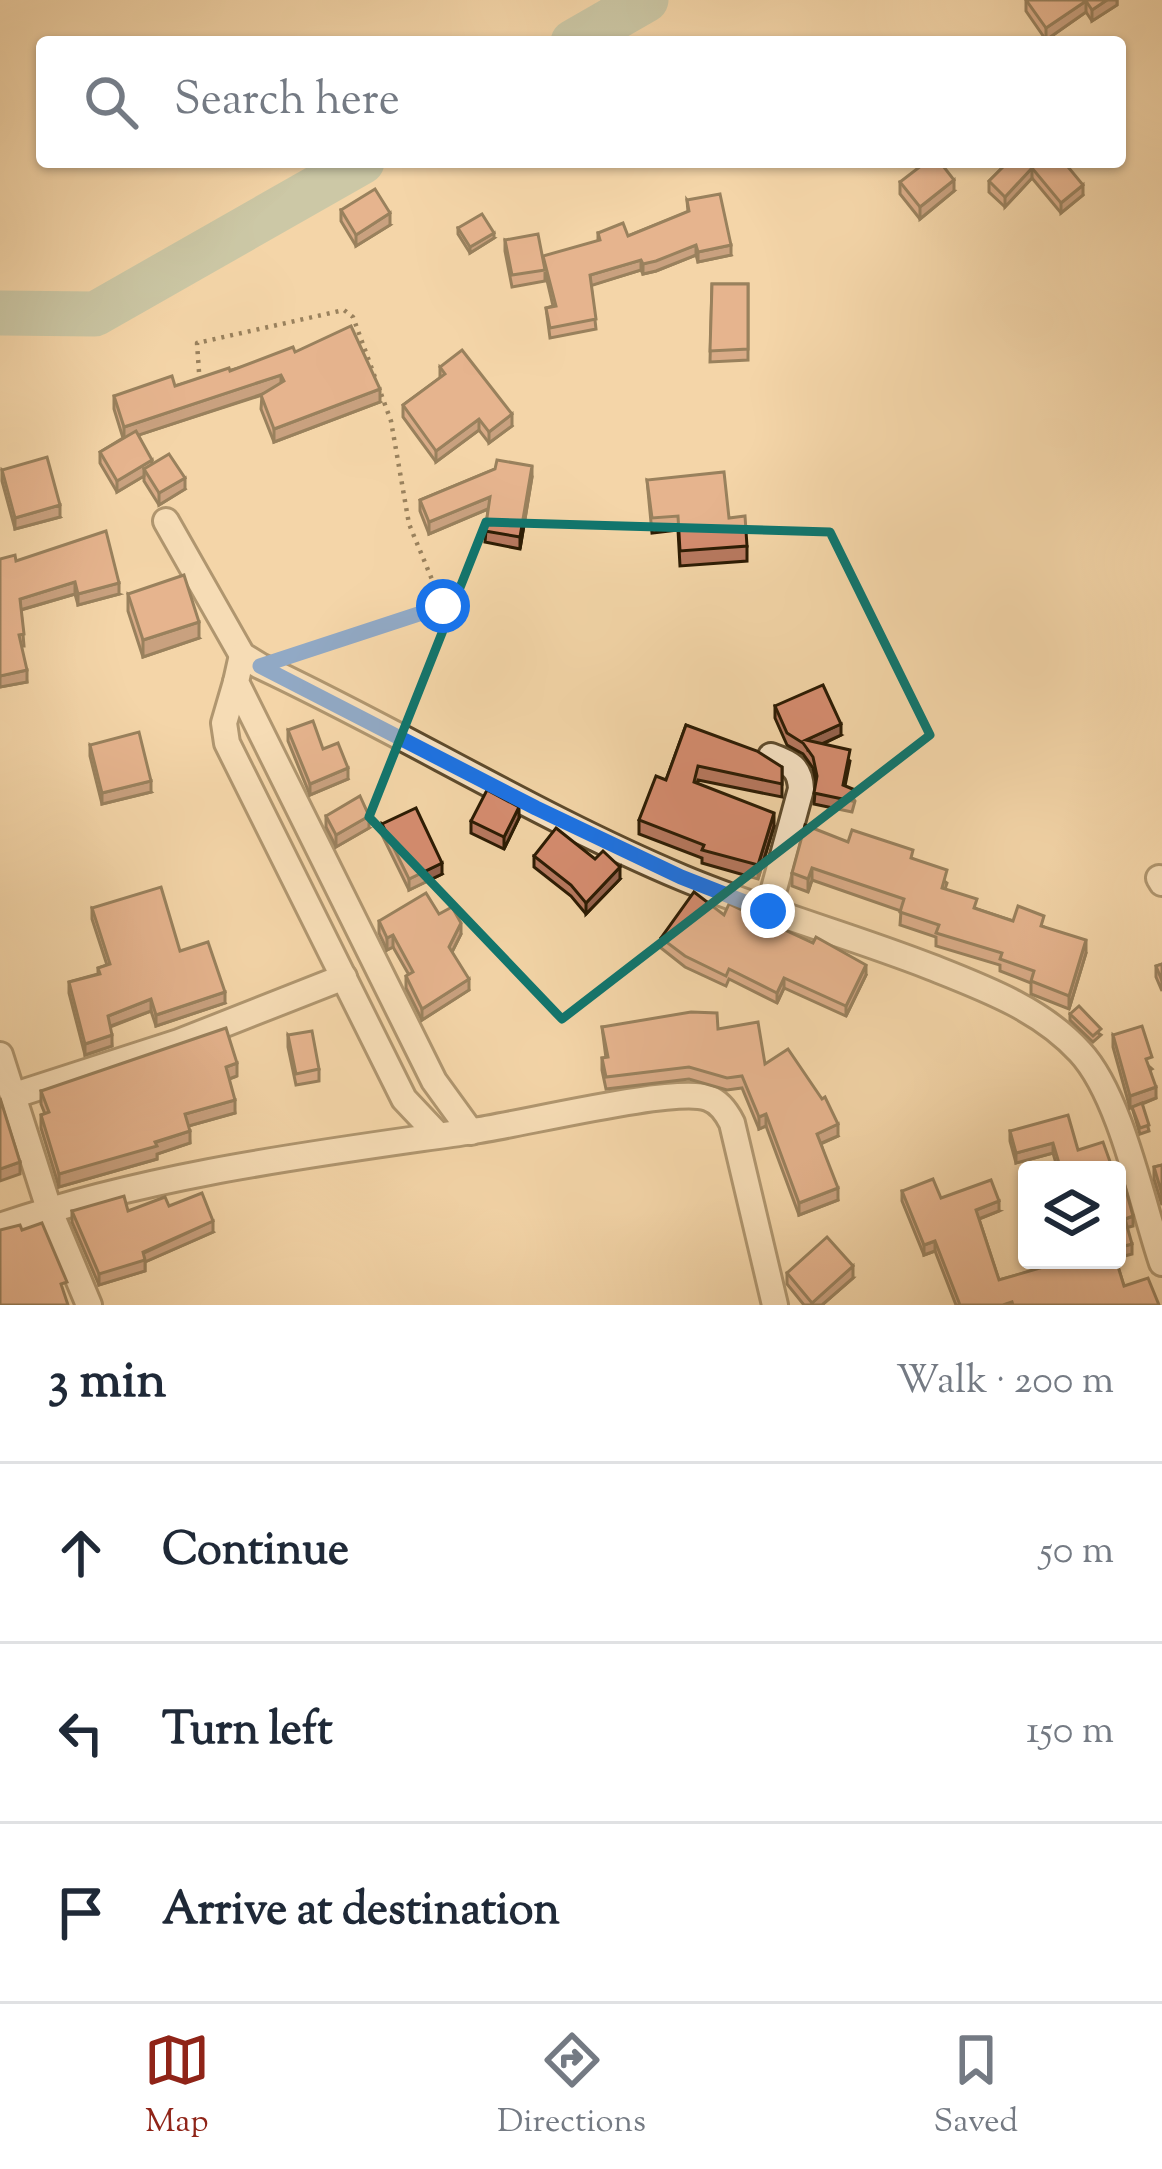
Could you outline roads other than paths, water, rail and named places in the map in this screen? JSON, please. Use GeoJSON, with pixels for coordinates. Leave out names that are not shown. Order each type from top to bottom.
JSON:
{"type":"FeatureCollection","features":[{"type":"Feature","properties":{"kind":"street"},"geometry":{"type":"LineString","coordinates":[[166,521],[251,661],[681,877],[993,992],[1056,1030],[1081,1053],[1108,1095],[1162,1263]]}},
{"type":"Feature","properties":{"kind":"street"},"geometry":{"type":"LineString","coordinates":[[251,661],[236,682],[224,723],[227,743],[404,1099],[437,1134]]}},
{"type":"Feature","properties":{"kind":"street"},"geometry":{"type":"LineString","coordinates":[[236,682],[434,1082],[471,1132]]}},
{"type":"Feature","properties":{"kind":"street"},"geometry":{"type":"LineString","coordinates":[[768,911],[801,789],[800,774],[791,764],[771,756]]}},
{"type":"Feature","properties":{"kind":"street"},"geometry":{"type":"LineString","coordinates":[[14,1095],[179,1042],[344,977]]}},
{"type":"Feature","properties":{"kind":"street"},"geometry":{"type":"LineString","coordinates":[[0,1054],[50,1209],[88,1305]]}},
{"type":"Feature","properties":{"kind":"street"},"geometry":{"type":"LineString","coordinates":[[0,1226],[50,1209],[216,1169],[471,1132],[639,1101],[708,1098],[733,1123],[775,1305]]}},
{"type":"Feature","properties":{"kind":"waterway"},"geometry":{"type":"LineString","coordinates":[[583,36],[646,0]]}},
{"type":"Feature","properties":{"kind":"waterway"},"geometry":{"type":"LineString","coordinates":[[0,313],[95,314],[351,168]]}}]}
